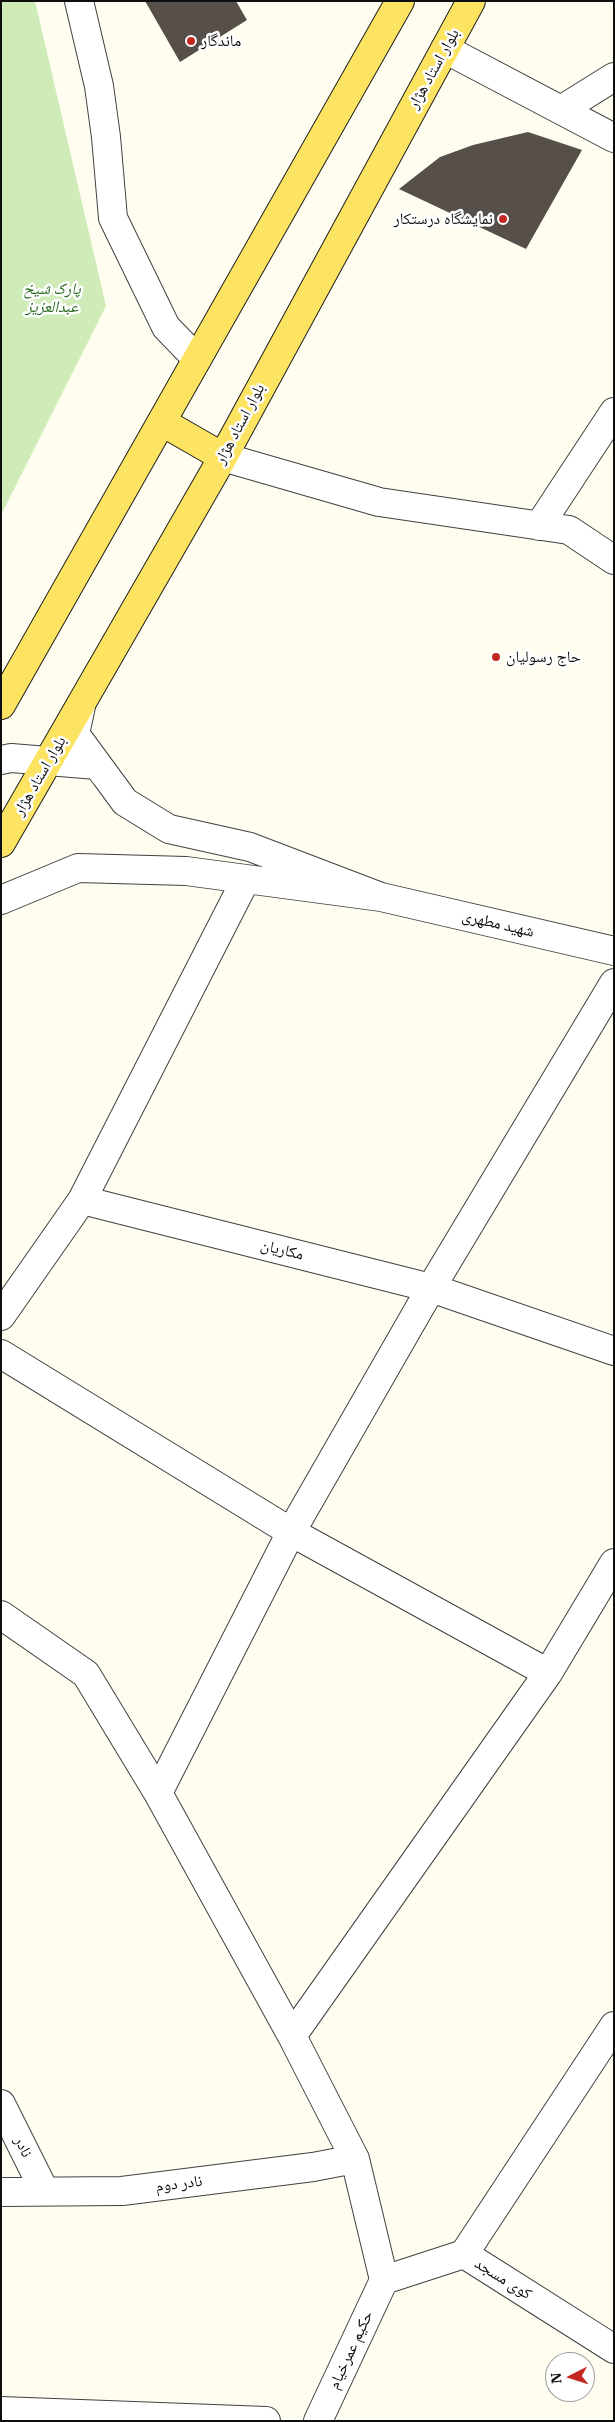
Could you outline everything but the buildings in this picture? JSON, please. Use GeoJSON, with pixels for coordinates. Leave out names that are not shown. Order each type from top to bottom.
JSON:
{"type":"FeatureCollection","features":[{"type":"Feature","properties":{"kind":"main road"},"geometry":{"type":"LineString","coordinates":[[1,705],[400,1]]}},
{"type":"Feature","properties":{"kind":"main road","name":"بلوار استاد هژار"},"geometry":{"type":"LineString","coordinates":[[1,843],[223,457],[471,1]]}},
{"type":"Feature","properties":{"kind":"main road"},"geometry":{"type":"LineString","coordinates":[[162,422],[223,457]]}},
{"type":"Feature","properties":{"kind":"street"},"geometry":{"type":"LineString","coordinates":[[79,1],[99,86],[106,137],[113,218],[166,327],[198,359]]}},
{"type":"Feature","properties":{"kind":"street"},"geometry":{"type":"LineString","coordinates":[[445,49],[614,138]]}},
{"type":"Feature","properties":{"kind":"street"},"geometry":{"type":"LineString","coordinates":[[561,110],[614,77]]}},
{"type":"Feature","properties":{"kind":"street"},"geometry":{"type":"LineString","coordinates":[[539,526],[614,412]]}},
{"type":"Feature","properties":{"kind":"street"},"geometry":{"type":"LineString","coordinates":[[223,457],[379,502],[569,530],[614,560]]}},
{"type":"Feature","properties":{"kind":"street"},"geometry":{"type":"LineString","coordinates":[[80,706],[75,734],[126,802]]}},
{"type":"Feature","properties":{"kind":"street"},"geometry":{"type":"LineString","coordinates":[[1,760],[11,758],[97,765],[126,802],[169,829],[250,847],[381,897]]}},
{"type":"Feature","properties":{"kind":"street"},"geometry":{"type":"LineString","coordinates":[[1,900],[78,868],[186,871],[381,897]]}},
{"type":"Feature","properties":{"kind":"street"},"geometry":{"type":"LineString","coordinates":[[1,1316],[82,1200],[246,879]]}},
{"type":"Feature","properties":{"kind":"street","name":"شهید مطهری"},"geometry":{"type":"LineString","coordinates":[[381,897],[614,951]]}},
{"type":"Feature","properties":{"kind":"street"},"geometry":{"type":"LineString","coordinates":[[158,1793],[291,1532],[431,1288],[614,983]]}},
{"type":"Feature","properties":{"kind":"street","name":"مکاریان"},"geometry":{"type":"LineString","coordinates":[[82,1200],[431,1288],[614,1351]]}},
{"type":"Feature","properties":{"kind":"street"},"geometry":{"type":"LineString","coordinates":[[1,1354],[291,1532],[548,1673]]}},
{"type":"Feature","properties":{"kind":"street"},"geometry":{"type":"LineString","coordinates":[[292,2036],[548,1673],[614,1563]]}},
{"type":"Feature","properties":{"kind":"street"},"geometry":{"type":"LineString","coordinates":[[1,1615],[86,1674],[158,1793],[292,2036],[355,2159],[384,2280]]}},
{"type":"Feature","properties":{"kind":"street"},"geometry":{"type":"LineString","coordinates":[[464,2254],[614,2026]]}},
{"type":"Feature","properties":{"kind":"street","name":"نادر"},"geometry":{"type":"LineString","coordinates":[[1,2104],[44,2190]]}},
{"type":"Feature","properties":{"kind":"street","name":"نادر دوم"},"geometry":{"type":"LineString","coordinates":[[1,2192],[44,2190],[122,2191],[355,2159]]}},
{"type":"Feature","properties":{"kind":"street","name":"کوی مسجد"},"geometry":{"type":"LineString","coordinates":[[384,2280],[464,2254],[614,2349]]}},
{"type":"Feature","properties":{"kind":"street","name":"حکیم عمرخیام"},"geometry":{"type":"LineString","coordinates":[[318,2421],[384,2280]]}},
{"type":"Feature","properties":{"kind":"street"},"geometry":{"type":"LineString","coordinates":[[1,2411],[266,2421]]}},
{"type":"Feature","properties":{"kind":"green space","name":"پارک شیخ عبدالعزیز"},"geometry":{"type":"Polygon","coordinates":[[[1,1],[35,1],[106,306],[1,515],[1,1]]]}},
{"type":"Feature","properties":{"kind":"place","name":"ماندگار"},"geometry":{"type":"Point","coordinates":[191,41]}},
{"type":"Feature","properties":{"kind":"place","name":"نمایشگاه درستکار"},"geometry":{"type":"Point","coordinates":[503,219]}},
{"type":"Feature","properties":{"kind":"place","name":"حاج رسولیان"},"geometry":{"type":"Point","coordinates":[496,657]}}]}
